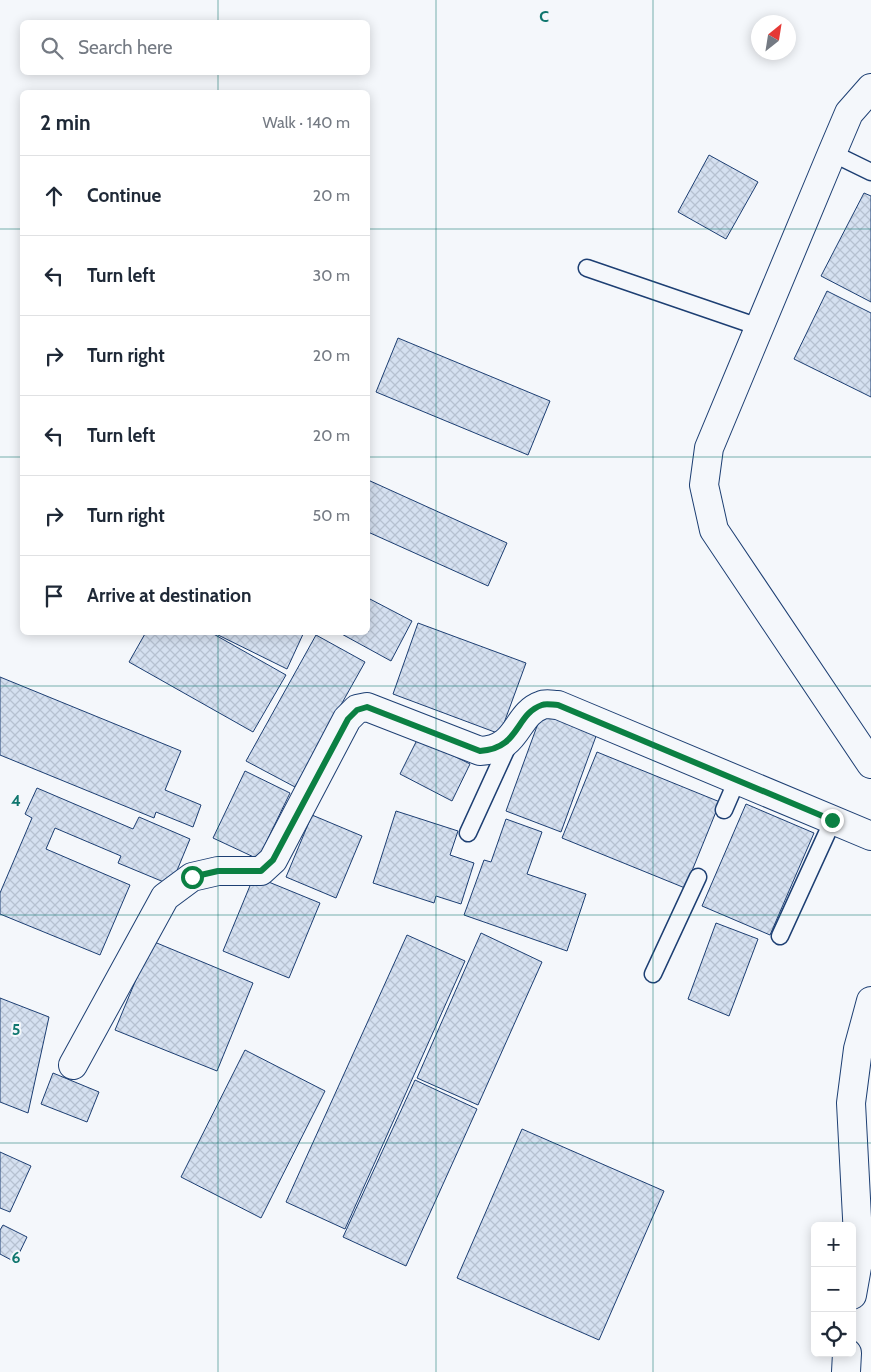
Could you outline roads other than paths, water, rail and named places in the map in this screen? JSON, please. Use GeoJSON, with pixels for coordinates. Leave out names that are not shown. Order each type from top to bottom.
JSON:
{"type":"FeatureCollection","features":[{"type":"Feature","properties":{"kind":"street"},"geometry":{"type":"LineString","coordinates":[[871,88],[849,114],[832,153],[709,448],[704,485],[714,530],[871,764]]}},
{"type":"Feature","properties":{"kind":"street"},"geometry":{"type":"LineString","coordinates":[[73,1065],[165,896],[192,877],[218,871],[261,871],[273,860],[348,719],[357,710],[367,707],[480,751],[493,751],[511,739],[529,714],[542,705],[558,705],[871,836]]}},
{"type":"Feature","properties":{"kind":"street"},"geometry":{"type":"LineString","coordinates":[[856,1272],[859,1256],[851,1103],[858,1049],[871,1001]]}},
{"type":"Feature","properties":{"kind":"street"},"geometry":{"type":"LineString","coordinates":[[846,1372],[847,1357]]}},
{"type":"Feature","properties":{"kind":"lane"},"geometry":{"type":"LineString","coordinates":[[832,153],[871,172]]}},
{"type":"Feature","properties":{"kind":"lane"},"geometry":{"type":"LineString","coordinates":[[587,268],[759,327]]}},
{"type":"Feature","properties":{"kind":"lane"},"geometry":{"type":"LineString","coordinates":[[468,833],[511,739]]}},
{"type":"Feature","properties":{"kind":"lane"},"geometry":{"type":"LineString","coordinates":[[724,810],[737,780]]}},
{"type":"Feature","properties":{"kind":"lane"},"geometry":{"type":"LineString","coordinates":[[780,936],[832,820]]}},
{"type":"Feature","properties":{"kind":"lane"},"geometry":{"type":"LineString","coordinates":[[653,974],[698,877]]}}]}
